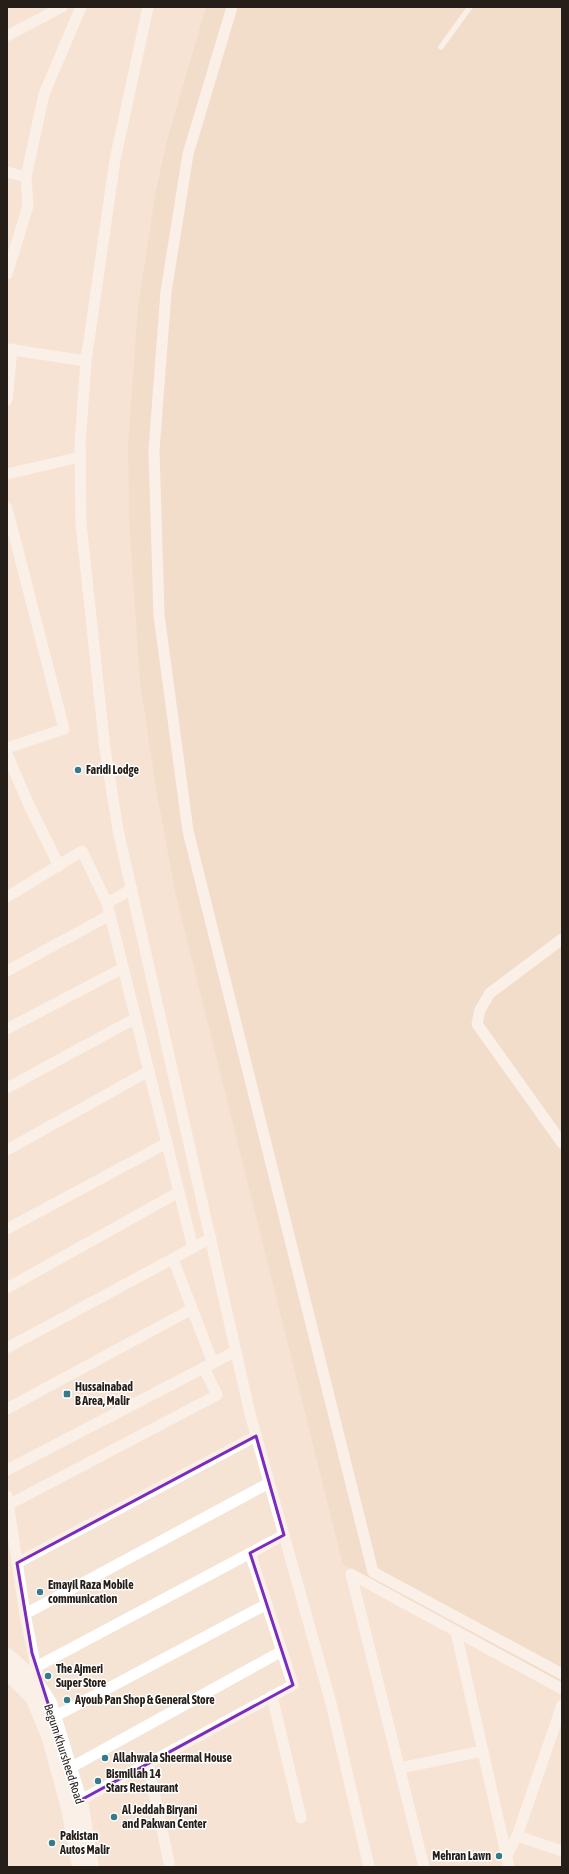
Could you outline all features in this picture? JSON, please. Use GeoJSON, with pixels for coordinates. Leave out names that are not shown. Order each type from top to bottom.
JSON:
{"type":"FeatureCollection","features":[{"type":"Feature","properties":{"kind":"main road","name":"Begum Khursheed Road"},"geometry":{"type":"LineString","coordinates":[[7,1656],[24,1670],[41,1690],[54,1717],[69,1779],[80,1867]]}},
{"type":"Feature","properties":{"kind":"main road","name":"Begum Khursheed Road"},"geometry":{"type":"LineString","coordinates":[[7,1671],[33,1697],[79,1801],[91,1867]]}},
{"type":"Feature","properties":{"kind":"street"},"geometry":{"type":"LineString","coordinates":[[7,36],[62,7]]}},
{"type":"Feature","properties":{"kind":"street"},"geometry":{"type":"LineString","coordinates":[[7,274],[10,255],[28,206],[26,176],[44,94],[81,7]]}},
{"type":"Feature","properties":{"kind":"street"},"geometry":{"type":"LineString","coordinates":[[148,7],[115,160],[86,361],[80,457],[81,523],[105,749],[118,830],[236,1351],[256,1436],[331,1703],[368,1867]]}},
{"type":"Feature","properties":{"kind":"street"},"geometry":{"type":"LineString","coordinates":[[232,7],[188,154],[166,292],[154,450],[159,615],[188,831],[373,1572],[562,1674]]}},
{"type":"Feature","properties":{"kind":"street"},"geometry":{"type":"LineString","coordinates":[[7,172],[26,176]]}},
{"type":"Feature","properties":{"kind":"street"},"geometry":{"type":"LineString","coordinates":[[7,394],[10,349],[86,361]]}},
{"type":"Feature","properties":{"kind":"street"},"geometry":{"type":"LineString","coordinates":[[7,474],[80,457]]}},
{"type":"Feature","properties":{"kind":"street"},"geometry":{"type":"LineString","coordinates":[[7,508],[64,729],[7,748]]}},
{"type":"Feature","properties":{"kind":"street"},"geometry":{"type":"LineString","coordinates":[[7,754],[28,803],[60,866]]}},
{"type":"Feature","properties":{"kind":"street"},"geometry":{"type":"LineString","coordinates":[[7,897],[60,866],[82,851],[107,903],[193,1248]]}},
{"type":"Feature","properties":{"kind":"street"},"geometry":{"type":"LineString","coordinates":[[107,903],[132,889]]}},
{"type":"Feature","properties":{"kind":"street"},"geometry":{"type":"LineString","coordinates":[[7,971],[110,916]]}},
{"type":"Feature","properties":{"kind":"street"},"geometry":{"type":"LineString","coordinates":[[562,939],[490,993],[480,1010],[477,1024],[562,1143]]}},
{"type":"Feature","properties":{"kind":"street"},"geometry":{"type":"LineString","coordinates":[[7,1029],[123,968]]}},
{"type":"Feature","properties":{"kind":"street"},"geometry":{"type":"LineString","coordinates":[[7,1088],[136,1018]]}},
{"type":"Feature","properties":{"kind":"street"},"geometry":{"type":"LineString","coordinates":[[7,1150],[149,1071]]}},
{"type":"Feature","properties":{"kind":"street"},"geometry":{"type":"LineString","coordinates":[[7,1229],[167,1143]]}},
{"type":"Feature","properties":{"kind":"street"},"geometry":{"type":"LineString","coordinates":[[7,1288],[179,1192]]}},
{"type":"Feature","properties":{"kind":"street"},"geometry":{"type":"LineString","coordinates":[[7,1348],[211,1238]]}},
{"type":"Feature","properties":{"kind":"street"},"geometry":{"type":"LineString","coordinates":[[41,1690],[17,1563],[8,1501],[217,1395],[192,1309],[173,1259]]}},
{"type":"Feature","properties":{"kind":"street"},"geometry":{"type":"LineString","coordinates":[[7,1409],[192,1309]]}},
{"type":"Feature","properties":{"kind":"street"},"geometry":{"type":"LineString","coordinates":[[7,1470],[236,1351]]}},
{"type":"Feature","properties":{"kind":"street"},"geometry":{"type":"LineString","coordinates":[[17,1563],[256,1436]]}},
{"type":"Feature","properties":{"kind":"street"},"geometry":{"type":"LineString","coordinates":[[26,1614],[269,1482]]}},
{"type":"Feature","properties":{"kind":"street"},"geometry":{"type":"LineString","coordinates":[[36,1667],[284,1535]]}},
{"type":"Feature","properties":{"kind":"street"},"geometry":{"type":"LineString","coordinates":[[79,1801],[293,1684],[250,1553]]}},
{"type":"Feature","properties":{"kind":"street"},"geometry":{"type":"LineString","coordinates":[[424,1867],[351,1574],[562,1689]]}},
{"type":"Feature","properties":{"kind":"street"},"geometry":{"type":"LineString","coordinates":[[54,1717],[267,1604]]}},
{"type":"Feature","properties":{"kind":"street"},"geometry":{"type":"LineString","coordinates":[[456,1632],[507,1862]]}},
{"type":"Feature","properties":{"kind":"street"},"geometry":{"type":"LineString","coordinates":[[69,1779],[282,1651]]}},
{"type":"Feature","properties":{"kind":"street"},"geometry":{"type":"LineString","coordinates":[[272,1696],[301,1818]]}},
{"type":"Feature","properties":{"kind":"street"},"geometry":{"type":"LineString","coordinates":[[507,1862],[562,1705]]}},
{"type":"Feature","properties":{"kind":"street"},"geometry":{"type":"LineString","coordinates":[[400,1768],[483,1751]]}},
{"type":"Feature","properties":{"kind":"street"},"geometry":{"type":"LineString","coordinates":[[148,1764],[170,1867]]}},
{"type":"Feature","properties":{"kind":"street"},"geometry":{"type":"LineString","coordinates":[[516,1836],[562,1851]]}},
{"type":"Feature","properties":{"kind":"lane"},"geometry":{"type":"LineString","coordinates":[[441,47],[470,7]]}},
{"type":"Feature","properties":{"kind":"highlighted area"},"geometry":{"type":"Polygon","coordinates":[[[256,1436],[284,1535],[250,1553],[293,1685],[79,1801],[32,1653],[17,1563],[256,1436]]]}},
{"type":"Feature","properties":{"kind":"shaded area"},"geometry":{"type":"Polygon","coordinates":[[[206,7],[562,7],[562,1683],[343,1565],[176,896],[156,789],[140,682],[129,523],[128,443],[138,307],[155,195],[167,140],[206,7]]]}},
{"type":"Feature","properties":{"kind":"place","name":"Faridi Lodge"},"geometry":{"type":"Point","coordinates":[78,770]}},
{"type":"Feature","properties":{"kind":"place","name":"Hussainabad B Area, Malir"},"geometry":{"type":"Point","coordinates":[67,1394]}},
{"type":"Feature","properties":{"kind":"place","name":"Emayil Raza Mobile communication"},"geometry":{"type":"Point","coordinates":[40,1592]}},
{"type":"Feature","properties":{"kind":"place","name":"The Ajmeri Super Store"},"geometry":{"type":"Point","coordinates":[48,1676]}},
{"type":"Feature","properties":{"kind":"place","name":"Ayoub Pan Shop & General Store"},"geometry":{"type":"Point","coordinates":[67,1700]}},
{"type":"Feature","properties":{"kind":"place","name":"Allahwala Sheermal House"},"geometry":{"type":"Point","coordinates":[105,1758]}},
{"type":"Feature","properties":{"kind":"place","name":"Bismillah 14 Stars Restaurant"},"geometry":{"type":"Point","coordinates":[98,1781]}},
{"type":"Feature","properties":{"kind":"place","name":"Al Jeddah Biryani and Pakwan Center"},"geometry":{"type":"Point","coordinates":[114,1817]}},
{"type":"Feature","properties":{"kind":"place","name":"Pakistan Autos Malir"},"geometry":{"type":"Point","coordinates":[52,1843]}},
{"type":"Feature","properties":{"kind":"place","name":"Mehran Lawn"},"geometry":{"type":"Point","coordinates":[499,1856]}}]}
